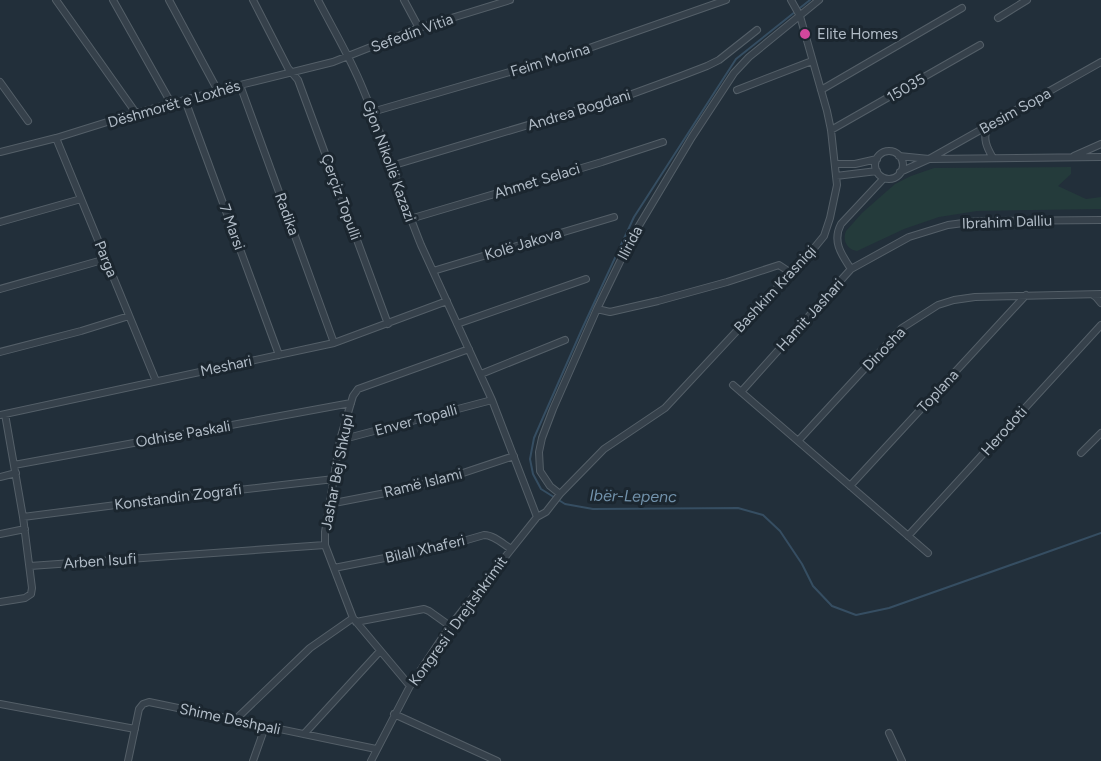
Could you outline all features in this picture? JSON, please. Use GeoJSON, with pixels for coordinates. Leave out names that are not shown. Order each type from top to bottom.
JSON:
{"type":"FeatureCollection","features":[{"type":"Feature","properties":{"kind":"street"},"geometry":{"type":"LineString","coordinates":[[56,0],[136,113]]}},
{"type":"Feature","properties":{"kind":"street"},"geometry":{"type":"LineString","coordinates":[[113,0],[171,104]]}},
{"type":"Feature","properties":{"kind":"street"},"geometry":{"type":"LineString","coordinates":[[169,0],[218,91]]}},
{"type":"Feature","properties":{"kind":"street","name":"Çerçiz Topulli"},"geometry":{"type":"LineString","coordinates":[[253,0],[286,64],[298,80],[388,324]]}},
{"type":"Feature","properties":{"kind":"street","name":"Gjon Nikollë Kazazi"},"geometry":{"type":"LineString","coordinates":[[318,0],[348,57],[372,112],[410,219],[481,374],[537,517]]}},
{"type":"Feature","properties":{"kind":"street"},"geometry":{"type":"LineString","coordinates":[[404,0],[419,28]]}},
{"type":"Feature","properties":{"kind":"street","name":"Sefedin Vitia"},"geometry":{"type":"LineString","coordinates":[[348,57],[419,28],[510,0]]}},
{"type":"Feature","properties":{"kind":"street","name":"Feim Morina"},"geometry":{"type":"LineString","coordinates":[[372,112],[575,53],[726,0]]}},
{"type":"Feature","properties":{"kind":"street","name":"Ilirida"},"geometry":{"type":"LineString","coordinates":[[560,494],[550,486],[540,471],[539,452],[553,409],[631,239],[734,73],[749,57],[819,0]]}},
{"type":"Feature","properties":{"kind":"street"},"geometry":{"type":"LineString","coordinates":[[998,18],[1027,0]]}},
{"type":"Feature","properties":{"kind":"street","name":"Bashkim Krasniqi"},"geometry":{"type":"LineString","coordinates":[[560,494],[604,449],[665,408],[824,236],[837,185],[831,130],[800,16],[792,2]]}},
{"type":"Feature","properties":{"kind":"street"},"geometry":{"type":"LineString","coordinates":[[821,90],[962,8]]}},
{"type":"Feature","properties":{"kind":"street","name":"Andrea Bogdani"},"geometry":{"type":"LineString","coordinates":[[391,166],[632,94],[681,76],[719,60],[757,30]]}},
{"type":"Feature","properties":{"kind":"street","name":"15035"},"geometry":{"type":"LineString","coordinates":[[831,130],[980,45]]}},
{"type":"Feature","properties":{"kind":"street","name":"Dëshmorët e Loxhës"},"geometry":{"type":"LineString","coordinates":[[0,152],[56,138],[136,113],[348,57]]}},
{"type":"Feature","properties":{"kind":"street"},"geometry":{"type":"LineString","coordinates":[[737,90],[812,61]]}},
{"type":"Feature","properties":{"kind":"street","name":"Besim Sopa"},"geometry":{"type":"LineString","coordinates":[[884,178],[893,178],[900,172],[929,159],[1101,62]]}},
{"type":"Feature","properties":{"kind":"street"},"geometry":{"type":"LineString","coordinates":[[0,82],[28,121]]}},
{"type":"Feature","properties":{"kind":"street","name":"Radika"},"geometry":{"type":"LineString","coordinates":[[240,85],[334,343]]}},
{"type":"Feature","properties":{"kind":"street","name":"7 Marsi"},"geometry":{"type":"LineString","coordinates":[[185,100],[279,355]]}},
{"type":"Feature","properties":{"kind":"street"},"geometry":{"type":"LineString","coordinates":[[988,125],[985,131],[986,145],[993,158]]}},
{"type":"Feature","properties":{"kind":"street","name":"Parga"},"geometry":{"type":"LineString","coordinates":[[56,138],[156,381]]}},
{"type":"Feature","properties":{"kind":"street","name":"Ahmet Selaci"},"geometry":{"type":"LineString","coordinates":[[410,219],[663,142]]}},
{"type":"Feature","properties":{"kind":"street"},"geometry":{"type":"LineString","coordinates":[[1071,158],[1101,144]]}},
{"type":"Feature","properties":{"kind":"street","name":"Besim Sopa"},"geometry":{"type":"LineString","coordinates":[[835,164],[855,164],[877,159],[879,155],[887,151],[899,156],[929,159],[1101,157]]}},
{"type":"Feature","properties":{"kind":"street"},"geometry":{"type":"LineString","coordinates":[[899,156],[903,163],[900,172]]}},
{"type":"Feature","properties":{"kind":"street"},"geometry":{"type":"LineString","coordinates":[[877,159],[875,167],[884,178]]}},
{"type":"Feature","properties":{"kind":"street"},"geometry":{"type":"LineString","coordinates":[[836,176],[877,171]]}},
{"type":"Feature","properties":{"kind":"street","name":"Hamit Jashari"},"geometry":{"type":"LineString","coordinates":[[741,392],[851,269],[839,251],[836,240],[838,229],[884,178]]}},
{"type":"Feature","properties":{"kind":"street"},"geometry":{"type":"LineString","coordinates":[[0,222],[81,199]]}},
{"type":"Feature","properties":{"kind":"street","name":"Kolë Jakova"},"geometry":{"type":"LineString","coordinates":[[433,271],[614,217]]}},
{"type":"Feature","properties":{"kind":"street","name":"Ibrahim Dalliu"},"geometry":{"type":"LineString","coordinates":[[851,269],[909,237],[948,225],[980,221],[1101,220]]}},
{"type":"Feature","properties":{"kind":"street"},"geometry":{"type":"LineString","coordinates":[[0,289],[106,259]]}},
{"type":"Feature","properties":{"kind":"street"},"geometry":{"type":"LineString","coordinates":[[597,309],[610,312],[649,303],[779,265],[791,273]]}},
{"type":"Feature","properties":{"kind":"street"},"geometry":{"type":"LineString","coordinates":[[457,324],[586,279]]}},
{"type":"Feature","properties":{"kind":"street"},"geometry":{"type":"LineString","coordinates":[[1089,294],[1101,303]]}},
{"type":"Feature","properties":{"kind":"street","name":"Dinosha"},"geometry":{"type":"LineString","coordinates":[[798,441],[902,328],[938,305],[975,297],[1101,294]]}},
{"type":"Feature","properties":{"kind":"street","name":"Toplana"},"geometry":{"type":"LineString","coordinates":[[850,486],[1026,295]]}},
{"type":"Feature","properties":{"kind":"street","name":"Meshari"},"geometry":{"type":"LineString","coordinates":[[2,414],[334,343],[447,301]]}},
{"type":"Feature","properties":{"kind":"street"},"geometry":{"type":"LineString","coordinates":[[0,352],[129,316]]}},
{"type":"Feature","properties":{"kind":"street","name":"Herodoti"},"geometry":{"type":"LineString","coordinates":[[908,536],[1101,325]]}},
{"type":"Feature","properties":{"kind":"street"},"geometry":{"type":"LineString","coordinates":[[481,374],[565,340]]}},
{"type":"Feature","properties":{"kind":"street","name":"Jashar Bej Shkupi"},"geometry":{"type":"LineString","coordinates":[[410,686],[354,620],[325,545],[329,504],[340,440],[353,396],[358,390],[469,349]]}},
{"type":"Feature","properties":{"kind":"street"},"geometry":{"type":"LineString","coordinates":[[733,385],[928,554]]}},
{"type":"Feature","properties":{"kind":"street","name":"Enver Topalli"},"geometry":{"type":"LineString","coordinates":[[340,440],[492,400]]}},
{"type":"Feature","properties":{"kind":"street","name":"Odhise Paskali"},"geometry":{"type":"LineString","coordinates":[[14,465],[351,403]]}},
{"type":"Feature","properties":{"kind":"street"},"geometry":{"type":"LineString","coordinates":[[0,602],[25,598],[31,594],[30,566],[16,473],[2,414]]}},
{"type":"Feature","properties":{"kind":"street"},"geometry":{"type":"LineString","coordinates":[[1081,453],[1101,433]]}},
{"type":"Feature","properties":{"kind":"street","name":"Ramë Islami"},"geometry":{"type":"LineString","coordinates":[[329,504],[445,479],[514,456]]}},
{"type":"Feature","properties":{"kind":"street"},"geometry":{"type":"LineString","coordinates":[[0,477],[16,473]]}},
{"type":"Feature","properties":{"kind":"street","name":"Konstandin Zografi"},"geometry":{"type":"LineString","coordinates":[[23,517],[334,479]]}},
{"type":"Feature","properties":{"kind":"street"},"geometry":{"type":"LineString","coordinates":[[537,517],[546,512],[560,494]]}},
{"type":"Feature","properties":{"kind":"street","name":"Kongresi i Drejtshkrimit"},"geometry":{"type":"LineString","coordinates":[[371,761],[410,686],[450,626],[537,517]]}},
{"type":"Feature","properties":{"kind":"street"},"geometry":{"type":"LineString","coordinates":[[0,534],[25,529]]}},
{"type":"Feature","properties":{"kind":"street","name":"Bilall Xhaferi"},"geometry":{"type":"LineString","coordinates":[[334,568],[447,546],[488,534],[511,549]]}},
{"type":"Feature","properties":{"kind":"street","name":"Arben Isufi"},"geometry":{"type":"LineString","coordinates":[[30,566],[325,545]]}},
{"type":"Feature","properties":{"kind":"street"},"geometry":{"type":"LineString","coordinates":[[235,720],[310,648],[354,620],[424,609],[450,626]]}},
{"type":"Feature","properties":{"kind":"street"},"geometry":{"type":"LineString","coordinates":[[304,734],[380,651]]}},
{"type":"Feature","properties":{"kind":"street","name":"Shime Deshpali"},"geometry":{"type":"LineString","coordinates":[[129,761],[140,706],[149,702],[376,749]]}},
{"type":"Feature","properties":{"kind":"street"},"geometry":{"type":"LineString","coordinates":[[0,704],[135,729]]}},
{"type":"Feature","properties":{"kind":"street"},"geometry":{"type":"LineString","coordinates":[[394,714],[497,761]]}},
{"type":"Feature","properties":{"kind":"street"},"geometry":{"type":"LineString","coordinates":[[253,761],[265,727]]}},
{"type":"Feature","properties":{"kind":"street"},"geometry":{"type":"LineString","coordinates":[[889,733],[902,761]]}},
{"type":"Feature","properties":{"kind":"green space"},"geometry":{"type":"Polygon","coordinates":[[[1071,167],[1071,174],[1058,186],[1086,199],[1101,197],[1101,209],[977,211],[939,217],[904,229],[857,251],[850,249],[845,241],[846,231],[862,213],[895,184],[934,168],[1071,167]]]}},
{"type":"Feature","properties":{"kind":"waterway","name":"Ibër-Lepenc"},"geometry":{"type":"LineString","coordinates":[[810,0],[736,59],[634,217],[534,438],[530,459],[533,474],[541,489],[565,504],[593,509],[738,508],[763,515],[780,531],[802,564],[813,586],[832,606],[856,615],[889,608],[1101,533]]}},
{"type":"Feature","properties":{"kind":"place","name":"Elite Homes"},"geometry":{"type":"Point","coordinates":[805,34]}}]}
